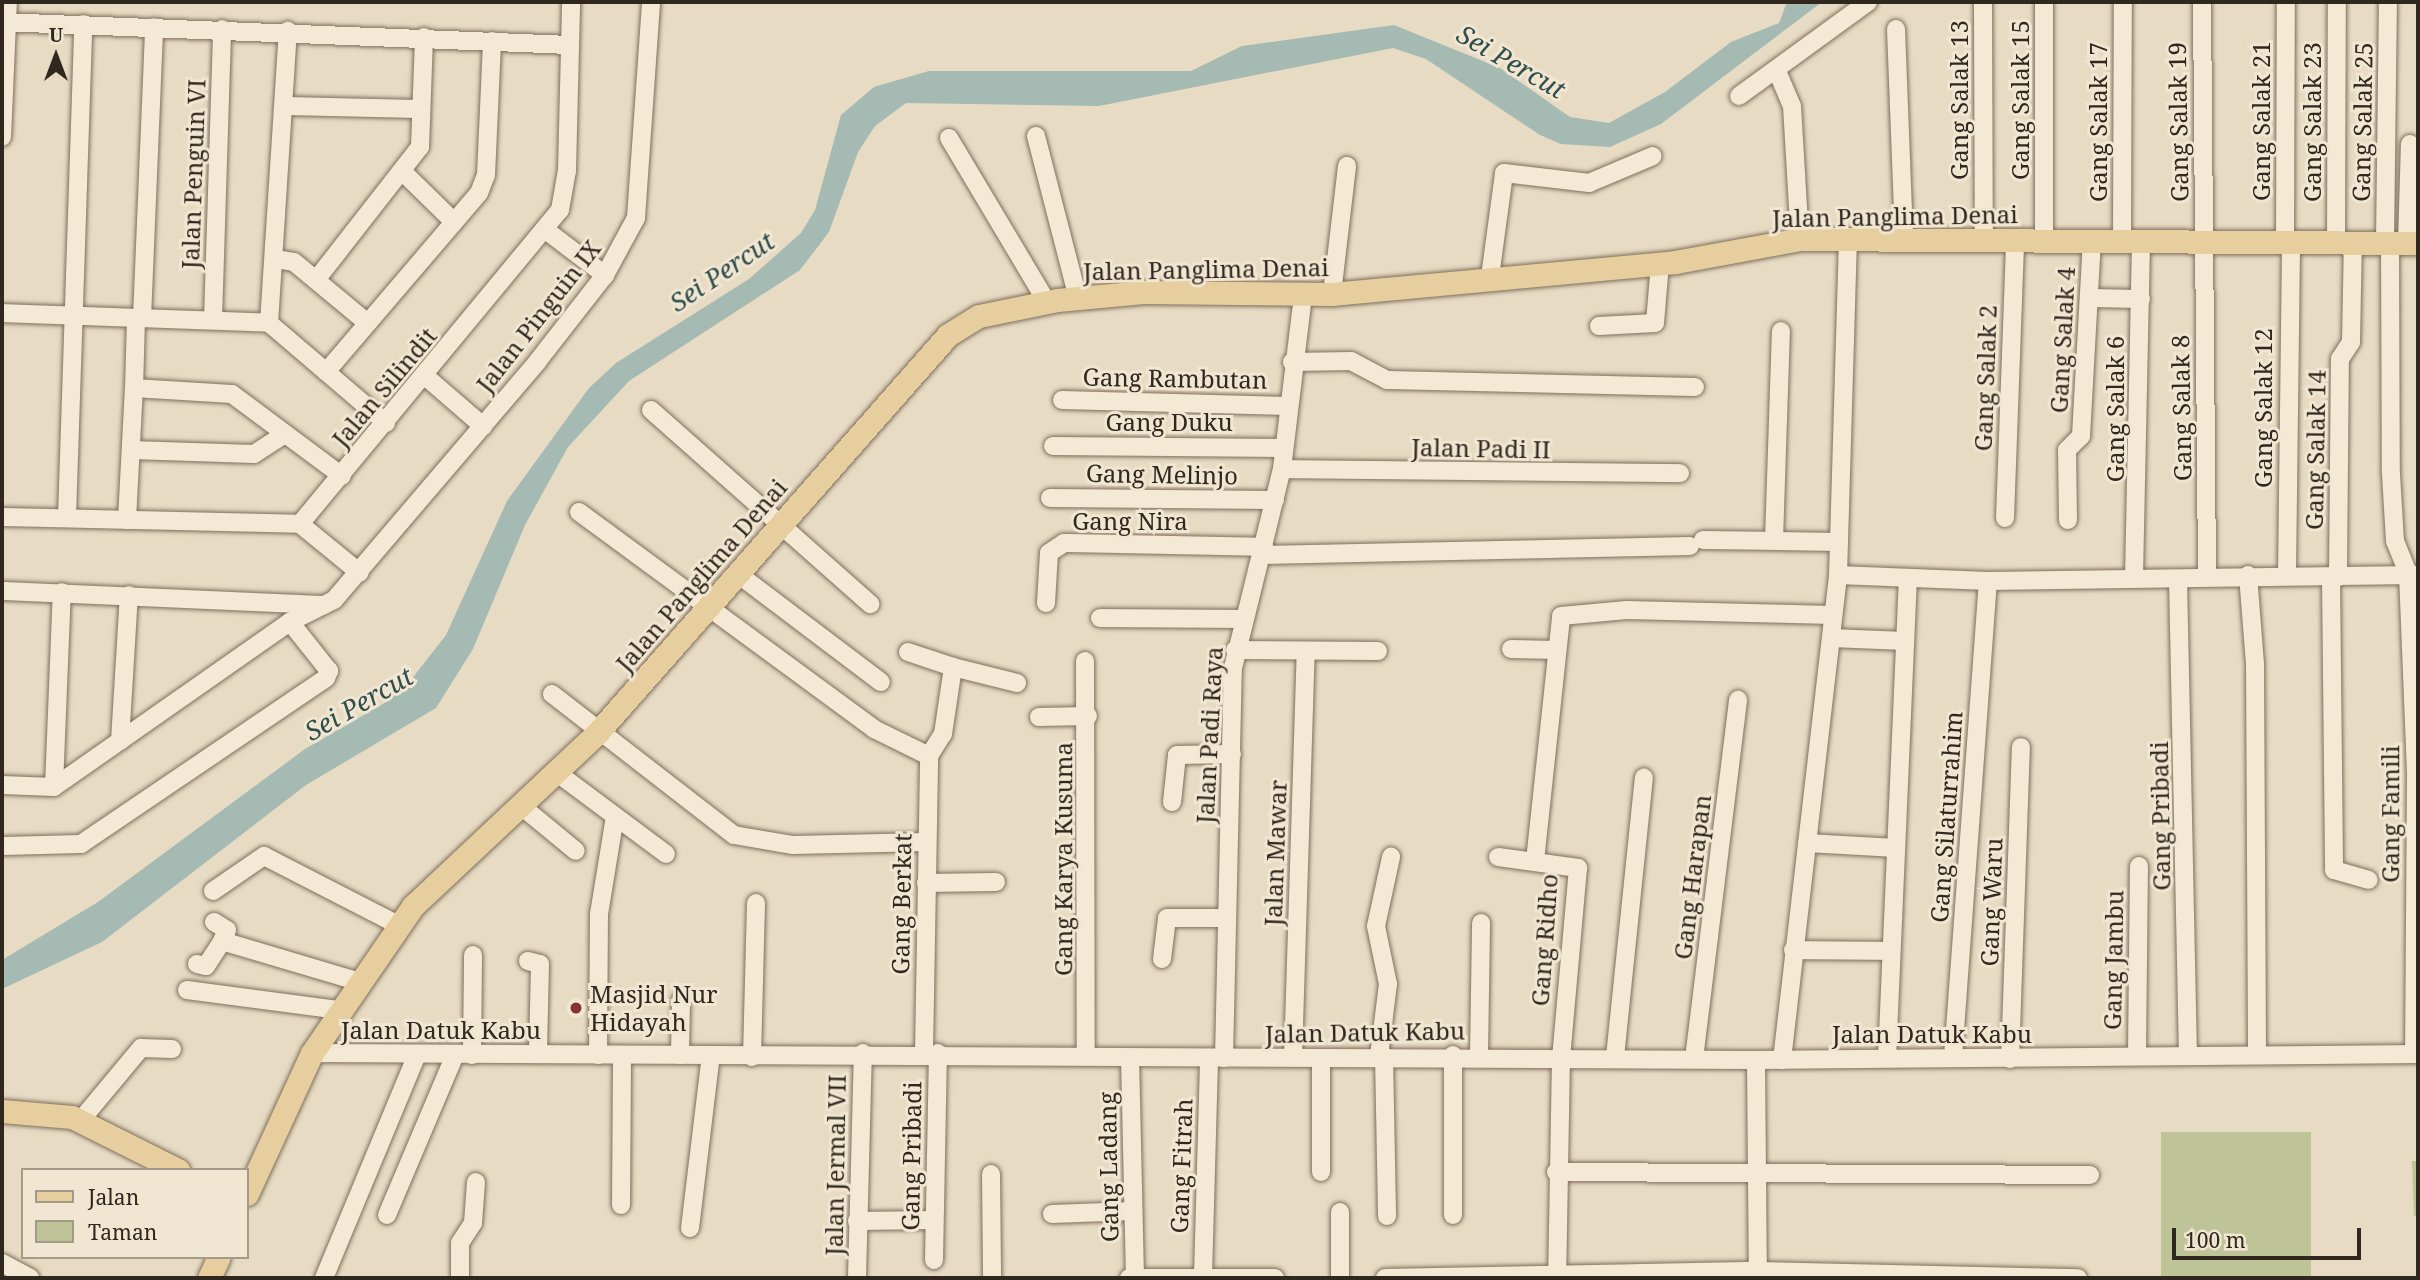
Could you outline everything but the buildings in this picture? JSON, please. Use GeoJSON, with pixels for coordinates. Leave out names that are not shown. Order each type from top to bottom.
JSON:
{"type":"FeatureCollection","features":[{"type":"Feature","properties":{"kind":"main road","name":"Jalan Panglima Denai"},"geometry":{"type":"LineString","coordinates":[[248,1192],[312,1053],[357,981],[398,925],[598,732],[948,335],[979,316],[1046,301],[1078,298],[1332,294],[1660,263],[1800,239],[2400,242]]}},
{"type":"Feature","properties":{"kind":"main road"},"geometry":{"type":"LineString","coordinates":[[2,1111],[80,1120],[174,1168]]}},
{"type":"Feature","properties":{"kind":"main road"},"geometry":{"type":"LineString","coordinates":[[209,1278],[218,1259]]}},
{"type":"Feature","properties":{"kind":"street"},"geometry":{"type":"LineString","coordinates":[[2,137],[4,22],[8,2]]}},
{"type":"Feature","properties":{"kind":"street","name":"Jalan Silindit"},"geometry":{"type":"LineString","coordinates":[[300,524],[547,230],[566,192],[571,2]]}},
{"type":"Feature","properties":{"kind":"street","name":"Jalan Pinguin IX"},"geometry":{"type":"LineString","coordinates":[[327,605],[359,573],[483,426],[605,275],[636,218],[651,2]]}},
{"type":"Feature","properties":{"kind":"street"},"geometry":{"type":"LineString","coordinates":[[1739,96],[1777,71],[1868,2]]}},
{"type":"Feature","properties":{"kind":"street","name":"Gang Salak 13"},"geometry":{"type":"LineString","coordinates":[[1983,2],[1984,239]]}},
{"type":"Feature","properties":{"kind":"street","name":"Gang Salak 15"},"geometry":{"type":"LineString","coordinates":[[2044,2],[2044,240]]}},
{"type":"Feature","properties":{"kind":"street","name":"Gang Salak 17"},"geometry":{"type":"LineString","coordinates":[[2123,2],[2132,241]]}},
{"type":"Feature","properties":{"kind":"street","name":"Gang Salak 19"},"geometry":{"type":"LineString","coordinates":[[2202,2],[2205,241]]}},
{"type":"Feature","properties":{"kind":"street","name":"Gang Salak 21"},"geometry":{"type":"LineString","coordinates":[[2286,2],[2288,241]]}},
{"type":"Feature","properties":{"kind":"street","name":"Gang Salak 23"},"geometry":{"type":"LineString","coordinates":[[2337,2],[2345,242]]}},
{"type":"Feature","properties":{"kind":"street","name":"Gang Salak 25"},"geometry":{"type":"LineString","coordinates":[[2388,2],[2400,242]]}},
{"type":"Feature","properties":{"kind":"street"},"geometry":{"type":"LineString","coordinates":[[4,22],[570,45]]}},
{"type":"Feature","properties":{"kind":"street"},"geometry":{"type":"LineString","coordinates":[[66,517],[83,24]]}},
{"type":"Feature","properties":{"kind":"street"},"geometry":{"type":"LineString","coordinates":[[127,520],[154,27]]}},
{"type":"Feature","properties":{"kind":"street","name":"Jalan Penguin VI"},"geometry":{"type":"LineString","coordinates":[[212,320],[222,29]]}},
{"type":"Feature","properties":{"kind":"street"},"geometry":{"type":"LineString","coordinates":[[1896,29],[1904,239]]}},
{"type":"Feature","properties":{"kind":"street"},"geometry":{"type":"LineString","coordinates":[[269,323],[288,32]]}},
{"type":"Feature","properties":{"kind":"street"},"geometry":{"type":"LineString","coordinates":[[316,280],[404,173],[420,146],[424,37]]}},
{"type":"Feature","properties":{"kind":"street"},"geometry":{"type":"LineString","coordinates":[[326,372],[365,321],[454,222],[486,175],[492,41]]}},
{"type":"Feature","properties":{"kind":"street"},"geometry":{"type":"LineString","coordinates":[[1777,71],[1792,106],[1800,239]]}},
{"type":"Feature","properties":{"kind":"street"},"geometry":{"type":"LineString","coordinates":[[284,106],[420,109]]}},
{"type":"Feature","properties":{"kind":"street"},"geometry":{"type":"LineString","coordinates":[[1036,136],[1078,298]]}},
{"type":"Feature","properties":{"kind":"street"},"geometry":{"type":"LineString","coordinates":[[949,138],[1046,301]]}},
{"type":"Feature","properties":{"kind":"street"},"geometry":{"type":"LineString","coordinates":[[2400,242],[2410,144]]}},
{"type":"Feature","properties":{"kind":"street"},"geometry":{"type":"LineString","coordinates":[[1490,277],[1504,173],[1589,183],[1614,177],[1653,156]]}},
{"type":"Feature","properties":{"kind":"street"},"geometry":{"type":"LineString","coordinates":[[1332,294],[1347,166]]}},
{"type":"Feature","properties":{"kind":"street"},"geometry":{"type":"LineString","coordinates":[[404,173],[454,222]]}},
{"type":"Feature","properties":{"kind":"street"},"geometry":{"type":"LineString","coordinates":[[547,230],[605,275]]}},
{"type":"Feature","properties":{"kind":"street"},"geometry":{"type":"LineString","coordinates":[[1782,1060],[1838,575],[1848,238]]}},
{"type":"Feature","properties":{"kind":"street","name":"Gang Salak 2"},"geometry":{"type":"LineString","coordinates":[[2005,518],[2015,240]]}},
{"type":"Feature","properties":{"kind":"street","name":"Gang Salak 4"},"geometry":{"type":"LineString","coordinates":[[2068,520],[2067,450],[2081,436],[2092,241]]}},
{"type":"Feature","properties":{"kind":"street","name":"Gang Salak 6"},"geometry":{"type":"LineString","coordinates":[[2132,241],[2141,299],[2134,577]]}},
{"type":"Feature","properties":{"kind":"street","name":"Gang Salak 8"},"geometry":{"type":"LineString","coordinates":[[2205,241],[2207,575]]}},
{"type":"Feature","properties":{"kind":"street","name":"Gang Salak 12"},"geometry":{"type":"LineString","coordinates":[[2287,575],[2288,241]]}},
{"type":"Feature","properties":{"kind":"street","name":"Gang Salak 14"},"geometry":{"type":"LineString","coordinates":[[2345,242],[2351,342],[2340,359],[2334,577],[2334,870],[2369,880]]}},
{"type":"Feature","properties":{"kind":"street","name":"Gang Famili"},"geometry":{"type":"LineString","coordinates":[[2400,242],[2391,474],[2395,541],[2413,575],[2416,1054]]}},
{"type":"Feature","properties":{"kind":"street"},"geometry":{"type":"LineString","coordinates":[[275,259],[294,262],[365,321]]}},
{"type":"Feature","properties":{"kind":"street"},"geometry":{"type":"LineString","coordinates":[[1599,326],[1655,323],[1660,263]]}},
{"type":"Feature","properties":{"kind":"street","name":"Jalan Padi Raya"},"geometry":{"type":"LineString","coordinates":[[1217,1058],[1227,918],[1235,650],[1264,551],[1282,469],[1292,362],[1303,295]]}},
{"type":"Feature","properties":{"kind":"street"},"geometry":{"type":"LineString","coordinates":[[2089,298],[2141,299]]}},
{"type":"Feature","properties":{"kind":"street"},"geometry":{"type":"LineString","coordinates":[[2,313],[269,323],[386,423]]}},
{"type":"Feature","properties":{"kind":"street"},"geometry":{"type":"LineString","coordinates":[[1774,540],[1781,331]]}},
{"type":"Feature","properties":{"kind":"street"},"geometry":{"type":"LineString","coordinates":[[1292,362],[1351,360],[1387,380],[1695,387]]}},
{"type":"Feature","properties":{"kind":"street"},"geometry":{"type":"LineString","coordinates":[[425,376],[483,426]]}},
{"type":"Feature","properties":{"kind":"street"},"geometry":{"type":"LineString","coordinates":[[134,388],[222,390],[342,476]]}},
{"type":"Feature","properties":{"kind":"street","name":"Gang Rambutan"},"geometry":{"type":"LineString","coordinates":[[1062,400],[1288,406]]}},
{"type":"Feature","properties":{"kind":"street"},"geometry":{"type":"LineString","coordinates":[[651,410],[870,604]]}},
{"type":"Feature","properties":{"kind":"street"},"geometry":{"type":"LineString","coordinates":[[131,450],[254,454],[285,434]]}},
{"type":"Feature","properties":{"kind":"street","name":"Gang Duku"},"geometry":{"type":"LineString","coordinates":[[1053,446],[1284,448]]}},
{"type":"Feature","properties":{"kind":"street","name":"Jalan Padi II"},"geometry":{"type":"LineString","coordinates":[[1282,469],[1680,473]]}},
{"type":"Feature","properties":{"kind":"street","name":"Gang Melinjo"},"geometry":{"type":"LineString","coordinates":[[1050,498],[1275,500]]}},
{"type":"Feature","properties":{"kind":"street"},"geometry":{"type":"LineString","coordinates":[[579,512],[710,605],[874,729],[929,755],[943,734],[953,667]]}},
{"type":"Feature","properties":{"kind":"street"},"geometry":{"type":"LineString","coordinates":[[2,517],[300,524],[359,573]]}},
{"type":"Feature","properties":{"kind":"street"},"geometry":{"type":"LineString","coordinates":[[1264,551],[1774,540],[1839,542]]}},
{"type":"Feature","properties":{"kind":"street","name":"Gang Nira"},"geometry":{"type":"LineString","coordinates":[[1046,603],[1049,552],[1064,543],[1264,551]]}},
{"type":"Feature","properties":{"kind":"street"},"geometry":{"type":"LineString","coordinates":[[738,574],[881,682]]}},
{"type":"Feature","properties":{"kind":"street"},"geometry":{"type":"LineString","coordinates":[[1838,575],[1988,581],[2134,577],[2178,579],[2207,575],[2413,575]]}},
{"type":"Feature","properties":{"kind":"street"},"geometry":{"type":"LineString","coordinates":[[2248,575],[2255,664],[2257,1053]]}},
{"type":"Feature","properties":{"kind":"street"},"geometry":{"type":"LineString","coordinates":[[1887,1058],[1908,578]]}},
{"type":"Feature","properties":{"kind":"street","name":"Gang Pribadi"},"geometry":{"type":"LineString","coordinates":[[2178,579],[2188,1053]]}},
{"type":"Feature","properties":{"kind":"street","name":"Gang Silaturrahim"},"geometry":{"type":"LineString","coordinates":[[1953,1057],[1988,581]]}},
{"type":"Feature","properties":{"kind":"street"},"geometry":{"type":"LineString","coordinates":[[2,591],[327,605]]}},
{"type":"Feature","properties":{"kind":"street"},"geometry":{"type":"LineString","coordinates":[[54,787],[62,592]]}},
{"type":"Feature","properties":{"kind":"street"},"geometry":{"type":"LineString","coordinates":[[120,741],[129,595]]}},
{"type":"Feature","properties":{"kind":"street"},"geometry":{"type":"LineString","coordinates":[[2,785],[54,787],[290,622],[327,605]]}},
{"type":"Feature","properties":{"kind":"street"},"geometry":{"type":"LineString","coordinates":[[1498,858],[1535,861],[1558,620],[1574,611],[1833,615]]}},
{"type":"Feature","properties":{"kind":"street"},"geometry":{"type":"LineString","coordinates":[[1100,618],[1242,619]]}},
{"type":"Feature","properties":{"kind":"street"},"geometry":{"type":"LineString","coordinates":[[2,846],[81,844],[326,678],[328,670],[290,622]]}},
{"type":"Feature","properties":{"kind":"street"},"geometry":{"type":"LineString","coordinates":[[1831,638],[1905,641]]}},
{"type":"Feature","properties":{"kind":"street"},"geometry":{"type":"LineString","coordinates":[[1511,649],[1557,650]]}},
{"type":"Feature","properties":{"kind":"street"},"geometry":{"type":"LineString","coordinates":[[1235,650],[1378,651]]}},
{"type":"Feature","properties":{"kind":"street"},"geometry":{"type":"LineString","coordinates":[[908,652],[953,667],[1017,683]]}},
{"type":"Feature","properties":{"kind":"street","name":"Jalan Mawar"},"geometry":{"type":"LineString","coordinates":[[1293,1057],[1306,652]]}},
{"type":"Feature","properties":{"kind":"street","name":"Gang Karya Kusuma"},"geometry":{"type":"LineString","coordinates":[[1085,661],[1088,716],[1086,1056]]}},
{"type":"Feature","properties":{"kind":"street"},"geometry":{"type":"LineString","coordinates":[[552,694],[598,732],[742,837],[793,845],[927,842]]}},
{"type":"Feature","properties":{"kind":"street","name":"Gang Harapan"},"geometry":{"type":"LineString","coordinates":[[1694,1059],[1738,700]]}},
{"type":"Feature","properties":{"kind":"street"},"geometry":{"type":"LineString","coordinates":[[1039,717],[1088,716]]}},
{"type":"Feature","properties":{"kind":"street","name":"Gang Waru"},"geometry":{"type":"LineString","coordinates":[[2010,1059],[2021,747]]}},
{"type":"Feature","properties":{"kind":"street"},"geometry":{"type":"LineString","coordinates":[[1172,802],[1177,755],[1232,754]]}},
{"type":"Feature","properties":{"kind":"street","name":"Gang Berkat"},"geometry":{"type":"LineString","coordinates":[[929,755],[926,883],[931,1053]]}},
{"type":"Feature","properties":{"kind":"street"},"geometry":{"type":"LineString","coordinates":[[556,772],[666,854]]}},
{"type":"Feature","properties":{"kind":"street"},"geometry":{"type":"LineString","coordinates":[[1615,1057],[1644,778]]}},
{"type":"Feature","properties":{"kind":"street"},"geometry":{"type":"LineString","coordinates":[[520,805],[576,851]]}},
{"type":"Feature","properties":{"kind":"street"},"geometry":{"type":"LineString","coordinates":[[598,1055],[599,914],[615,816]]}},
{"type":"Feature","properties":{"kind":"street"},"geometry":{"type":"LineString","coordinates":[[1807,843],[1896,848]]}},
{"type":"Feature","properties":{"kind":"street"},"geometry":{"type":"LineString","coordinates":[[213,891],[264,856],[398,925]]}},
{"type":"Feature","properties":{"kind":"street"},"geometry":{"type":"LineString","coordinates":[[1387,1216],[1382,1056],[1388,984],[1377,926],[1391,857]]}},
{"type":"Feature","properties":{"kind":"street","name":"Gang Ridho"},"geometry":{"type":"LineString","coordinates":[[1535,861],[1574,864],[1578,873],[1561,1057]]}},
{"type":"Feature","properties":{"kind":"street","name":"Gang Jambu"},"geometry":{"type":"LineString","coordinates":[[2137,1054],[2139,866]]}},
{"type":"Feature","properties":{"kind":"street"},"geometry":{"type":"LineString","coordinates":[[926,883],[996,883]]}},
{"type":"Feature","properties":{"kind":"street"},"geometry":{"type":"LineString","coordinates":[[752,1057],[756,903]]}},
{"type":"Feature","properties":{"kind":"street"},"geometry":{"type":"LineString","coordinates":[[1162,959],[1167,918],[1227,918]]}},
{"type":"Feature","properties":{"kind":"street"},"geometry":{"type":"LineString","coordinates":[[197,964],[206,966],[227,930],[214,922]]}},
{"type":"Feature","properties":{"kind":"street"},"geometry":{"type":"LineString","coordinates":[[1479,1055],[1481,922]]}},
{"type":"Feature","properties":{"kind":"street"},"geometry":{"type":"LineString","coordinates":[[222,941],[357,981]]}},
{"type":"Feature","properties":{"kind":"street"},"geometry":{"type":"LineString","coordinates":[[1793,950],[1891,951]]}},
{"type":"Feature","properties":{"kind":"street"},"geometry":{"type":"LineString","coordinates":[[387,1215],[463,1055],[473,956]]}},
{"type":"Feature","properties":{"kind":"street"},"geometry":{"type":"LineString","coordinates":[[528,961],[540,964],[538,1054]]}},
{"type":"Feature","properties":{"kind":"street"},"geometry":{"type":"LineString","coordinates":[[187,990],[338,1010]]}},
{"type":"Feature","properties":{"kind":"street"},"geometry":{"type":"LineString","coordinates":[[680,1055],[681,1000]]}},
{"type":"Feature","properties":{"kind":"street"},"geometry":{"type":"LineString","coordinates":[[80,1120],[141,1048],[172,1049]]}},
{"type":"Feature","properties":{"kind":"street","name":"Jalan Datuk Kabu"},"geometry":{"type":"LineString","coordinates":[[312,1053],[752,1057],[931,1053],[1217,1058],[1479,1055],[1756,1060],[1953,1057],[2010,1059],[2188,1053],[2416,1054]]}},
{"type":"Feature","properties":{"kind":"street","name":"Jalan Jermal VII"},"geometry":{"type":"LineString","coordinates":[[858,1278],[857,1221],[863,1053]]}},
{"type":"Feature","properties":{"kind":"street","name":"Gang Pribadi"},"geometry":{"type":"LineString","coordinates":[[931,1053],[934,1260]]}},
{"type":"Feature","properties":{"kind":"street"},"geometry":{"type":"LineString","coordinates":[[324,1278],[417,1055]]}},
{"type":"Feature","properties":{"kind":"street"},"geometry":{"type":"LineString","coordinates":[[621,1205],[622,1055]]}},
{"type":"Feature","properties":{"kind":"street"},"geometry":{"type":"LineString","coordinates":[[690,1228],[710,1055]]}},
{"type":"Feature","properties":{"kind":"street"},"geometry":{"type":"LineString","coordinates":[[1453,1055],[1453,1215]]}},
{"type":"Feature","properties":{"kind":"street","name":"Gang Ladang"},"geometry":{"type":"LineString","coordinates":[[1130,1056],[1132,1278]]}},
{"type":"Feature","properties":{"kind":"street"},"geometry":{"type":"LineString","coordinates":[[1557,1275],[1556,1172],[1561,1057]]}},
{"type":"Feature","properties":{"kind":"street","name":"Gang Fitrah"},"geometry":{"type":"LineString","coordinates":[[1203,1276],[1217,1058]]}},
{"type":"Feature","properties":{"kind":"street"},"geometry":{"type":"LineString","coordinates":[[1321,1058],[1321,1172]]}},
{"type":"Feature","properties":{"kind":"street"},"geometry":{"type":"LineString","coordinates":[[1756,1060],[1758,1271]]}},
{"type":"Feature","properties":{"kind":"street"},"geometry":{"type":"LineString","coordinates":[[1556,1172],[2090,1175]]}},
{"type":"Feature","properties":{"kind":"street"},"geometry":{"type":"LineString","coordinates":[[991,1174],[992,1278]]}},
{"type":"Feature","properties":{"kind":"street"},"geometry":{"type":"LineString","coordinates":[[460,1278],[460,1244],[473,1223],[476,1182]]}},
{"type":"Feature","properties":{"kind":"street"},"geometry":{"type":"LineString","coordinates":[[1052,1214],[1133,1211]]}},
{"type":"Feature","properties":{"kind":"street"},"geometry":{"type":"LineString","coordinates":[[1340,1212],[1340,1278]]}},
{"type":"Feature","properties":{"kind":"street"},"geometry":{"type":"LineString","coordinates":[[857,1221],[933,1220]]}},
{"type":"Feature","properties":{"kind":"street"},"geometry":{"type":"LineString","coordinates":[[2,1263],[30,1278]]}},
{"type":"Feature","properties":{"kind":"street"},"geometry":{"type":"LineString","coordinates":[[1385,1278],[1758,1271],[2078,1278]]}},
{"type":"Feature","properties":{"kind":"street"},"geometry":{"type":"LineString","coordinates":[[1132,1278],[1275,1278]]}},
{"type":"Feature","properties":{"kind":"green space"},"geometry":{"type":"Polygon","coordinates":[[[2161,1132],[2311,1132],[2311,1278],[2161,1278],[2161,1132]]]}},
{"type":"Feature","properties":{"kind":"green space"},"geometry":{"type":"Polygon","coordinates":[[[2412,1161],[2418,1161],[2418,1216],[2414,1216],[2412,1161]]]}},
{"type":"Feature","properties":{"kind":"water","name":"Sei Percut"},"geometry":{"type":"Polygon","coordinates":[[[1787,2],[1822,2],[1661,124],[1610,147],[1561,144],[1540,135],[1426,59],[1393,48],[1099,106],[906,103],[875,126],[858,152],[829,232],[800,270],[629,381],[568,447],[525,525],[473,649],[436,708],[306,785],[102,942],[2,989],[2,960],[98,902],[305,749],[388,701],[414,676],[446,635],[507,501],[589,388],[616,363],[749,279],[801,233],[815,210],[841,115],[874,87],[929,71],[1191,71],[1242,46],[1394,25],[1500,68],[1570,117],[1609,123],[1665,92],[1731,42],[1779,23],[1787,2]]]}},
{"type":"Feature","properties":{"kind":"place","name":"Masjid Nur Hidayah"},"geometry":{"type":"Point","coordinates":[576,1008]}}]}
